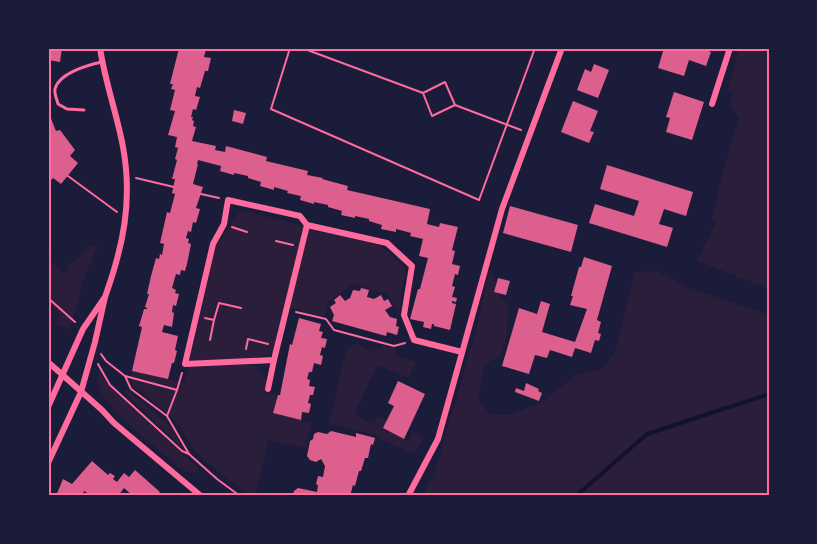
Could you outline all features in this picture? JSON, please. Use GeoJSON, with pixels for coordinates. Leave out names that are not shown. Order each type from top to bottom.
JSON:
{"type":"FeatureCollection","features":[{"type":"Feature","properties":{"kind":"street"},"geometry":{"type":"LineString","coordinates":[[48,463],[50,453],[81,392],[126,218],[127,176],[123,147],[100,48]]}},
{"type":"Feature","properties":{"kind":"street"},"geometry":{"type":"LineString","coordinates":[[408,496],[438,439],[502,209],[562,48]]}},
{"type":"Feature","properties":{"kind":"street"},"geometry":{"type":"LineString","coordinates":[[712,104],[730,48]]}},
{"type":"Feature","properties":{"kind":"street"},"geometry":{"type":"LineString","coordinates":[[274,360],[185,364],[213,244],[224,224],[228,200],[300,216],[307,225],[387,243],[412,266],[404,315],[414,340],[462,352]]}},
{"type":"Feature","properties":{"kind":"street"},"geometry":{"type":"LineString","coordinates":[[268,389],[307,225]]}},
{"type":"Feature","properties":{"kind":"street"},"geometry":{"type":"LineString","coordinates":[[48,407],[83,330],[105,297]]}},
{"type":"Feature","properties":{"kind":"street"},"geometry":{"type":"LineString","coordinates":[[48,362],[114,423],[201,496]]}},
{"type":"Feature","properties":{"kind":"lane"},"geometry":{"type":"LineString","coordinates":[[84,110],[67,109],[58,104],[55,90],[59,82],[71,72],[102,62]]}},
{"type":"Feature","properties":{"kind":"path"},"geometry":{"type":"LineString","coordinates":[[290,48],[271,109],[478,200],[535,48]]}},
{"type":"Feature","properties":{"kind":"path"},"geometry":{"type":"LineString","coordinates":[[302,48],[423,93],[445,82],[455,105],[530,132]]}},
{"type":"Feature","properties":{"kind":"path"},"geometry":{"type":"LineString","coordinates":[[423,93],[432,116],[455,105]]}},
{"type":"Feature","properties":{"kind":"path"},"geometry":{"type":"LineString","coordinates":[[68,176],[126,218]]}},
{"type":"Feature","properties":{"kind":"path"},"geometry":{"type":"LineString","coordinates":[[127,176],[174,187]]}},
{"type":"Feature","properties":{"kind":"path"},"geometry":{"type":"LineString","coordinates":[[201,194],[228,200]]}},
{"type":"Feature","properties":{"kind":"path"},"geometry":{"type":"LineString","coordinates":[[224,224],[247,232]]}},
{"type":"Feature","properties":{"kind":"path"},"geometry":{"type":"LineString","coordinates":[[276,241],[302,247]]}},
{"type":"Feature","properties":{"kind":"path"},"geometry":{"type":"LineString","coordinates":[[48,298],[83,330]]}},
{"type":"Feature","properties":{"kind":"path"},"geometry":{"type":"LineString","coordinates":[[210,340],[219,303],[241,308]]}},
{"type":"Feature","properties":{"kind":"path"},"geometry":{"type":"LineString","coordinates":[[286,310],[326,320],[334,330],[394,346],[414,340]]}},
{"type":"Feature","properties":{"kind":"path"},"geometry":{"type":"LineString","coordinates":[[196,316],[214,320]]}},
{"type":"Feature","properties":{"kind":"path"},"geometry":{"type":"LineString","coordinates":[[246,349],[248,339],[278,346]]}},
{"type":"Feature","properties":{"kind":"path"},"geometry":{"type":"LineString","coordinates":[[100,353],[97,361],[110,385],[182,451],[189,454]]}},
{"type":"Feature","properties":{"kind":"path"},"geometry":{"type":"LineString","coordinates":[[167,416],[185,364]]}},
{"type":"Feature","properties":{"kind":"path"},"geometry":{"type":"LineString","coordinates":[[177,390],[125,376],[131,389],[167,416],[189,454],[240,496]]}},
{"type":"Feature","properties":{"kind":"shaded area"},"geometry":{"type":"Polygon","coordinates":[[[740,48],[769,48],[769,289],[697,261],[716,222],[712,220],[721,178],[739,118],[730,103],[733,92],[727,90],[740,48]]]}},
{"type":"Feature","properties":{"kind":"shaded area"},"geometry":{"type":"Polygon","coordinates":[[[241,210],[382,246],[406,269],[399,312],[387,294],[353,284],[328,302],[324,317],[285,307],[274,353],[255,359],[254,366],[267,381],[265,392],[278,395],[273,413],[312,423],[306,448],[268,440],[256,495],[259,496],[250,496],[205,461],[195,452],[174,419],[132,385],[132,371],[185,383],[215,248],[241,210]]]}},
{"type":"Feature","properties":{"kind":"shaded area"},"geometry":{"type":"Polygon","coordinates":[[[93,245],[97,248],[83,281],[70,330],[54,323],[61,315],[48,304],[48,248],[52,251],[51,263],[67,274],[69,265],[78,259],[86,247],[93,245]]]}},
{"type":"Feature","properties":{"kind":"shaded area"},"geometry":{"type":"Polygon","coordinates":[[[490,267],[501,298],[508,304],[507,334],[502,354],[485,365],[478,397],[490,415],[510,415],[540,403],[579,373],[600,370],[615,353],[635,272],[657,271],[687,287],[769,315],[769,496],[423,496],[436,468],[474,337],[490,267]]]}},
{"type":"Feature","properties":{"kind":"shaded area"},"geometry":{"type":"Polygon","coordinates":[[[356,343],[372,352],[383,346],[396,348],[394,356],[416,362],[408,378],[377,365],[354,415],[374,424],[378,416],[387,420],[383,429],[409,441],[413,432],[424,437],[415,454],[377,438],[377,435],[329,424],[346,350],[356,343]]]}},
{"type":"Feature","properties":{"kind":"shaded area"},"geometry":{"type":"Polygon","coordinates":[[[100,371],[110,387],[199,469],[192,473],[184,471],[122,417],[102,394],[97,381],[100,371]]]}},
{"type":"Feature","properties":{"kind":"shaded area"},"geometry":{"type":"Polygon","coordinates":[[[127,389],[172,428],[184,450],[124,392],[127,389]]]}},
{"type":"Feature","properties":{"kind":"building"},"geometry":{"type":"Polygon","coordinates":[[[48,48],[62,48],[60,62],[48,60],[48,48]]]}},
{"type":"Feature","properties":{"kind":"building"},"geometry":{"type":"Polygon","coordinates":[[[179,48],[206,49],[204,57],[211,58],[200,88],[197,87],[195,96],[200,97],[191,117],[194,121],[193,126],[196,127],[192,141],[216,146],[215,150],[225,152],[226,146],[267,157],[266,161],[308,171],[307,175],[348,186],[347,190],[430,209],[427,224],[439,227],[440,223],[458,227],[452,250],[455,251],[452,264],[460,266],[452,286],[455,287],[452,297],[457,298],[456,302],[452,301],[456,304],[450,330],[434,326],[434,324],[431,329],[423,327],[424,322],[410,319],[428,258],[419,256],[423,239],[396,229],[396,232],[381,229],[382,225],[369,221],[369,219],[341,215],[342,211],[328,207],[328,205],[300,200],[301,196],[274,187],[274,190],[260,186],[261,182],[248,178],[248,176],[220,171],[221,166],[198,160],[193,184],[203,187],[196,208],[200,209],[196,223],[193,222],[191,232],[188,231],[186,238],[191,244],[185,271],[181,270],[180,275],[176,274],[172,288],[176,290],[175,293],[179,294],[176,306],[173,305],[172,327],[164,325],[162,332],[178,336],[174,363],[172,363],[168,379],[132,371],[142,327],[139,326],[144,309],[147,309],[145,307],[151,276],[156,258],[159,259],[160,254],[162,255],[164,244],[160,243],[167,212],[170,213],[175,194],[172,193],[175,179],[172,179],[177,160],[175,159],[178,148],[175,147],[177,137],[168,135],[175,111],[170,110],[175,90],[171,89],[173,84],[170,84],[179,48]]]}},
{"type":"Feature","properties":{"kind":"building"},"geometry":{"type":"Polygon","coordinates":[[[664,48],[700,48],[711,52],[706,66],[689,60],[684,76],[658,68],[664,48]]]}},
{"type":"Feature","properties":{"kind":"building"},"geometry":{"type":"Polygon","coordinates":[[[594,64],[609,70],[598,98],[577,90],[585,69],[591,72],[594,64]]]}},
{"type":"Feature","properties":{"kind":"building"},"geometry":{"type":"Polygon","coordinates":[[[674,92],[704,102],[692,140],[666,132],[670,118],[666,117],[674,92]]]}},
{"type":"Feature","properties":{"kind":"building"},"geometry":{"type":"Polygon","coordinates":[[[573,101],[598,111],[590,131],[594,132],[589,143],[561,132],[573,101]]]}},
{"type":"Feature","properties":{"kind":"building"},"geometry":{"type":"Polygon","coordinates":[[[234,110],[246,113],[243,124],[232,121],[234,110]]]}},
{"type":"Feature","properties":{"kind":"building"},"geometry":{"type":"Polygon","coordinates":[[[48,111],[56,131],[60,130],[75,150],[70,156],[78,163],[61,184],[53,178],[48,184],[48,111]]]}},
{"type":"Feature","properties":{"kind":"building"},"geometry":{"type":"Polygon","coordinates":[[[607,165],[693,192],[686,216],[664,209],[659,224],[673,228],[667,247],[589,223],[595,204],[634,216],[639,201],[600,189],[607,165]]]}},
{"type":"Feature","properties":{"kind":"building"},"geometry":{"type":"Polygon","coordinates":[[[510,206],[578,225],[571,252],[503,233],[510,206]]]}},
{"type":"Feature","properties":{"kind":"building"},"geometry":{"type":"Polygon","coordinates":[[[584,257],[612,266],[597,320],[601,322],[598,333],[601,334],[599,341],[595,340],[591,353],[575,348],[572,357],[550,350],[547,358],[535,355],[529,374],[502,366],[519,308],[537,314],[541,301],[550,304],[542,332],[575,342],[587,309],[570,305],[579,267],[584,257]]]}},
{"type":"Feature","properties":{"kind":"building"},"geometry":{"type":"Polygon","coordinates":[[[498,278],[510,281],[506,295],[494,292],[498,278]]]}},
{"type":"Feature","properties":{"kind":"building"},"geometry":{"type":"Polygon","coordinates":[[[361,288],[369,290],[367,297],[374,299],[381,295],[384,301],[388,299],[392,306],[385,310],[390,317],[397,319],[396,326],[399,327],[397,335],[387,332],[386,336],[332,321],[334,315],[330,307],[336,303],[334,300],[340,295],[345,301],[350,298],[353,290],[360,291],[361,288]]]}},
{"type":"Feature","properties":{"kind":"building"},"geometry":{"type":"Polygon","coordinates":[[[299,318],[321,324],[319,331],[323,332],[321,338],[327,339],[320,355],[323,356],[321,365],[314,363],[312,372],[309,372],[307,379],[310,380],[309,386],[315,387],[308,403],[311,404],[309,413],[302,412],[301,420],[273,413],[278,395],[280,395],[290,344],[292,345],[299,318]]]}},
{"type":"Feature","properties":{"kind":"building"},"geometry":{"type":"Polygon","coordinates":[[[398,381],[425,394],[404,439],[383,428],[394,406],[388,403],[398,381]]]}},
{"type":"Feature","properties":{"kind":"building"},"geometry":{"type":"Polygon","coordinates":[[[526,383],[539,389],[538,391],[542,393],[539,401],[515,392],[516,388],[524,391],[526,383]]]}},
{"type":"Feature","properties":{"kind":"building"},"geometry":{"type":"Polygon","coordinates":[[[331,431],[356,437],[356,433],[375,438],[350,496],[292,496],[298,488],[317,492],[318,476],[323,477],[325,466],[321,459],[316,462],[307,456],[310,441],[318,432],[327,434],[331,431]]]}},
{"type":"Feature","properties":{"kind":"building"},"geometry":{"type":"Polygon","coordinates":[[[92,461],[108,475],[110,473],[115,476],[113,479],[117,482],[124,473],[129,477],[135,470],[160,492],[157,496],[133,496],[124,488],[118,496],[92,496],[84,491],[82,496],[56,496],[63,479],[72,484],[92,461]]]}},
{"type":"Feature","properties":{"kind":"waterway"},"geometry":{"type":"LineString","coordinates":[[576,496],[647,434],[769,394]]}}]}
